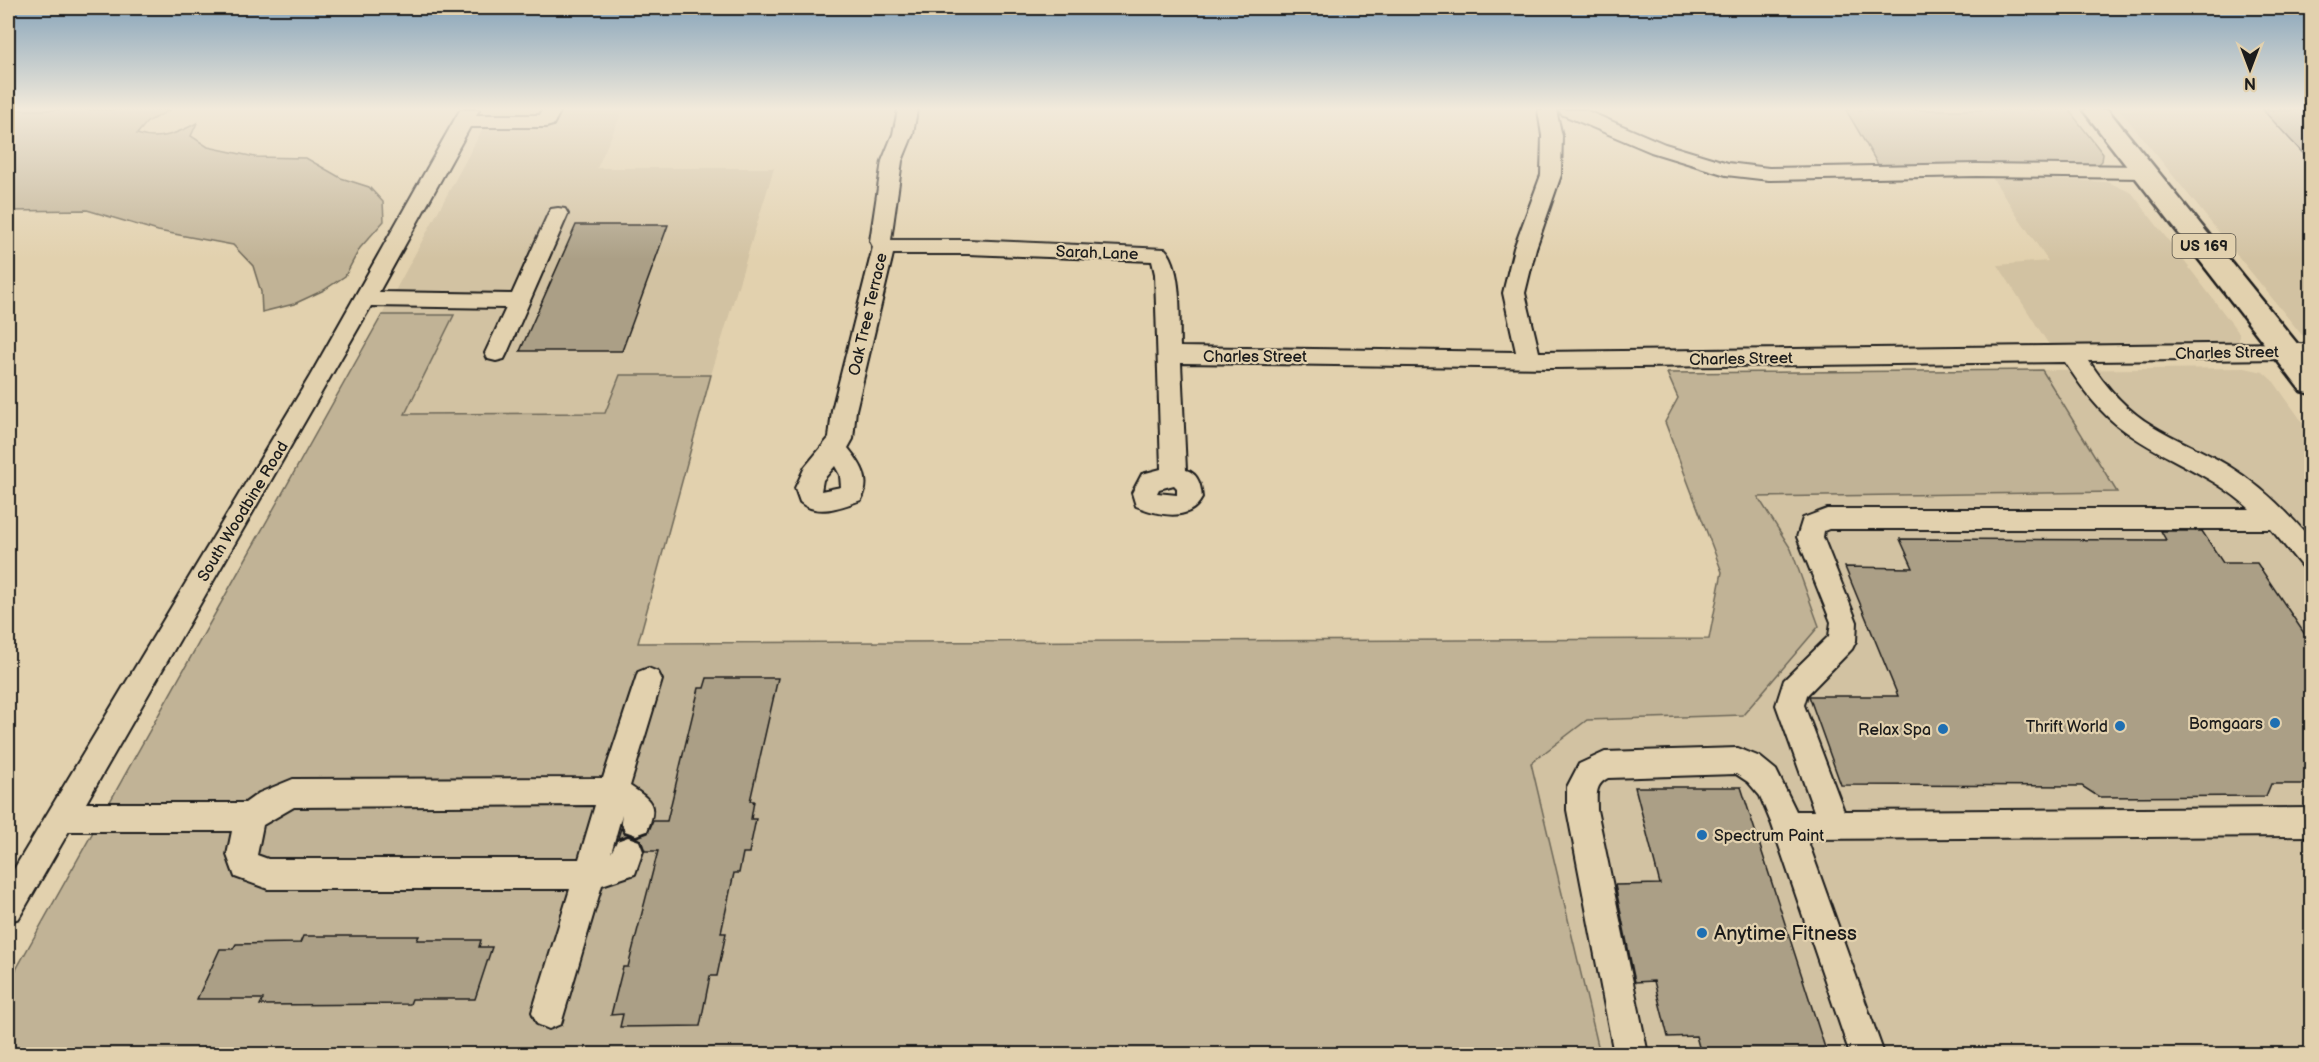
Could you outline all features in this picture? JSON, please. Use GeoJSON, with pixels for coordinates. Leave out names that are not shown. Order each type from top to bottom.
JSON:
{"type":"FeatureCollection","features":[{"type":"Feature","properties":{"kind":"main road","name":"US 169"},"geometry":{"type":"LineString","coordinates":[[2135,160],[2300,352],[2312,383]]}},
{"type":"Feature","properties":{"kind":"street","name":"South Woodbine Road"},"geometry":{"type":"LineString","coordinates":[[8,907],[320,379],[442,160]]}},
{"type":"Feature","properties":{"kind":"street","name":"Oak Tree Terrace"},"geometry":{"type":"LineString","coordinates":[[835,448],[841,439],[844,410],[884,247],[880,241],[893,160]]}},
{"type":"Feature","properties":{"kind":"street"},"geometry":{"type":"LineString","coordinates":[[1529,359],[1514,293],[1525,248],[1551,175],[1551,160]]}},
{"type":"Feature","properties":{"kind":"street"},"geometry":{"type":"LineString","coordinates":[[1695,160],[1726,169],[1769,174],[1977,170],[2145,172]]}},
{"type":"Feature","properties":{"kind":"street"},"geometry":{"type":"LineString","coordinates":[[496,353],[558,214]]}},
{"type":"Feature","properties":{"kind":"street","name":"Sarah Lane"},"geometry":{"type":"LineString","coordinates":[[884,247],[980,247],[1158,254],[1162,258],[1166,274],[1174,476]]}},
{"type":"Feature","properties":{"kind":"street"},"geometry":{"type":"LineString","coordinates":[[364,299],[520,301]]}},
{"type":"Feature","properties":{"kind":"street","name":"Charles Street"},"geometry":{"type":"LineString","coordinates":[[1170,355],[1529,359],[2300,352]]}},
{"type":"Feature","properties":{"kind":"street"},"geometry":{"type":"LineString","coordinates":[[2072,354],[2096,389],[2125,420],[2216,471],[2262,502],[2312,561]]}},
{"type":"Feature","properties":{"kind":"street"},"geometry":{"type":"LineString","coordinates":[[1834,825],[1790,705],[1794,689],[1842,640],[1844,622],[1810,537],[1812,525],[1827,519],[2278,519]]}},
{"type":"Feature","properties":{"kind":"street"},"geometry":{"type":"LineString","coordinates":[[549,1012],[648,680]]}},
{"type":"Feature","properties":{"kind":"street"},"geometry":{"type":"LineString","coordinates":[[1631,1054],[1582,810],[1582,787],[1588,773],[1605,765],[1738,761],[1755,768],[1769,782],[1867,1054]]}},
{"type":"Feature","properties":{"kind":"street"},"geometry":{"type":"LineString","coordinates":[[61,817],[250,817],[270,803],[293,793],[614,791],[639,809],[636,821]]}},
{"type":"Feature","properties":{"kind":"street"},"geometry":{"type":"LineString","coordinates":[[250,817],[242,855],[246,867],[268,874],[589,874],[624,864],[628,851]]}},
{"type":"Feature","properties":{"kind":"street"},"geometry":{"type":"LineString","coordinates":[[1786,825],[2312,822]]}},
{"type":"Feature","properties":{"kind":"shaded area"},"geometry":{"type":"Polygon","coordinates":[[[8,160],[309,160],[341,178],[369,187],[383,202],[384,221],[360,248],[345,276],[324,290],[294,304],[262,312],[261,292],[253,266],[233,245],[158,231],[87,210],[8,211],[8,160]]]}},
{"type":"Feature","properties":{"kind":"shaded area"},"geometry":{"type":"Polygon","coordinates":[[[466,160],[601,160],[597,168],[774,168],[711,375],[620,375],[606,413],[404,414],[453,315],[382,315],[466,160]]]}},
{"type":"Feature","properties":{"kind":"shaded area"},"geometry":{"type":"Polygon","coordinates":[[[1875,160],[2102,160],[2097,166],[2016,164],[1880,168],[1875,160]]]}},
{"type":"Feature","properties":{"kind":"shaded area"},"geometry":{"type":"Polygon","coordinates":[[[2160,160],[2311,160],[2311,342],[2301,334],[2160,160]]]}},
{"type":"Feature","properties":{"kind":"shaded area"},"geometry":{"type":"Polygon","coordinates":[[[1991,176],[2108,182],[2132,193],[2239,333],[2239,341],[2231,347],[2051,348],[1998,265],[2048,261],[1991,176]]]}},
{"type":"Feature","properties":{"kind":"shaded area"},"geometry":{"type":"Polygon","coordinates":[[[382,315],[454,315],[405,414],[605,413],[620,375],[711,375],[638,643],[1709,639],[1722,572],[1665,422],[1678,398],[1667,373],[2042,370],[2117,492],[1758,497],[1791,549],[1819,626],[1743,715],[1587,720],[1531,763],[1600,1054],[8,1052],[8,984],[382,315]]]}},
{"type":"Feature","properties":{"kind":"shaded area"},"geometry":{"type":"Polygon","coordinates":[[[2245,368],[2263,372],[2274,382],[2311,434],[2311,1054],[1600,1054],[1531,763],[1587,720],[1743,715],[1819,626],[1791,549],[1757,496],[2116,492],[2042,370],[2245,368]]]}},
{"type":"Feature","properties":{"kind":"shaded area"},"geometry":{"type":"Polygon","coordinates":[[[8,1052],[683,1052],[682,1054],[8,1054],[8,1052]]]}},
{"type":"Feature","properties":{"kind":"building"},"geometry":{"type":"Polygon","coordinates":[[[576,225],[668,225],[622,351],[520,351],[576,225]]]}},
{"type":"Feature","properties":{"kind":"building"},"geometry":{"type":"Polygon","coordinates":[[[2161,531],[2202,531],[2223,563],[2257,563],[2312,645],[2312,784],[2271,784],[2266,796],[2099,797],[2082,786],[1841,785],[1809,696],[1898,696],[1845,567],[1913,568],[1900,539],[2166,540],[2161,531]]]}},
{"type":"Feature","properties":{"kind":"building"},"geometry":{"type":"Polygon","coordinates":[[[707,678],[778,678],[750,801],[754,801],[751,819],[756,819],[749,853],[743,853],[739,873],[734,873],[721,933],[726,933],[717,976],[710,976],[700,1026],[620,1027],[623,1014],[611,1015],[623,967],[628,967],[658,851],[645,851],[641,840],[629,835],[618,838],[621,828],[624,833],[637,837],[648,833],[653,821],[667,821],[699,688],[704,688],[707,678]]]}},
{"type":"Feature","properties":{"kind":"building","name":"Anytime Fitness"},"geometry":{"type":"Polygon","coordinates":[[[1635,787],[1741,787],[1827,1054],[1701,1054],[1696,1036],[1668,1037],[1654,981],[1635,982],[1615,885],[1660,884],[1635,787]]]}},
{"type":"Feature","properties":{"kind":"building"},"geometry":{"type":"Polygon","coordinates":[[[303,936],[419,936],[417,940],[481,940],[479,947],[492,947],[475,999],[412,999],[410,1004],[260,1005],[263,999],[197,999],[220,949],[233,949],[236,944],[300,943],[303,936]]]}},
{"type":"Feature","properties":{"kind":"place","name":"Bomgaars"},"geometry":{"type":"Point","coordinates":[2275,723]}},
{"type":"Feature","properties":{"kind":"place","name":"Thrift World"},"geometry":{"type":"Point","coordinates":[2120,726]}},
{"type":"Feature","properties":{"kind":"place","name":"Relax Spa"},"geometry":{"type":"Point","coordinates":[1943,729]}},
{"type":"Feature","properties":{"kind":"place","name":"Spectrum Paint"},"geometry":{"type":"Point","coordinates":[1702,835]}},
{"type":"Feature","properties":{"kind":"place","name":"Anytime Fitness"},"geometry":{"type":"Point","coordinates":[1702,933]}}]}
